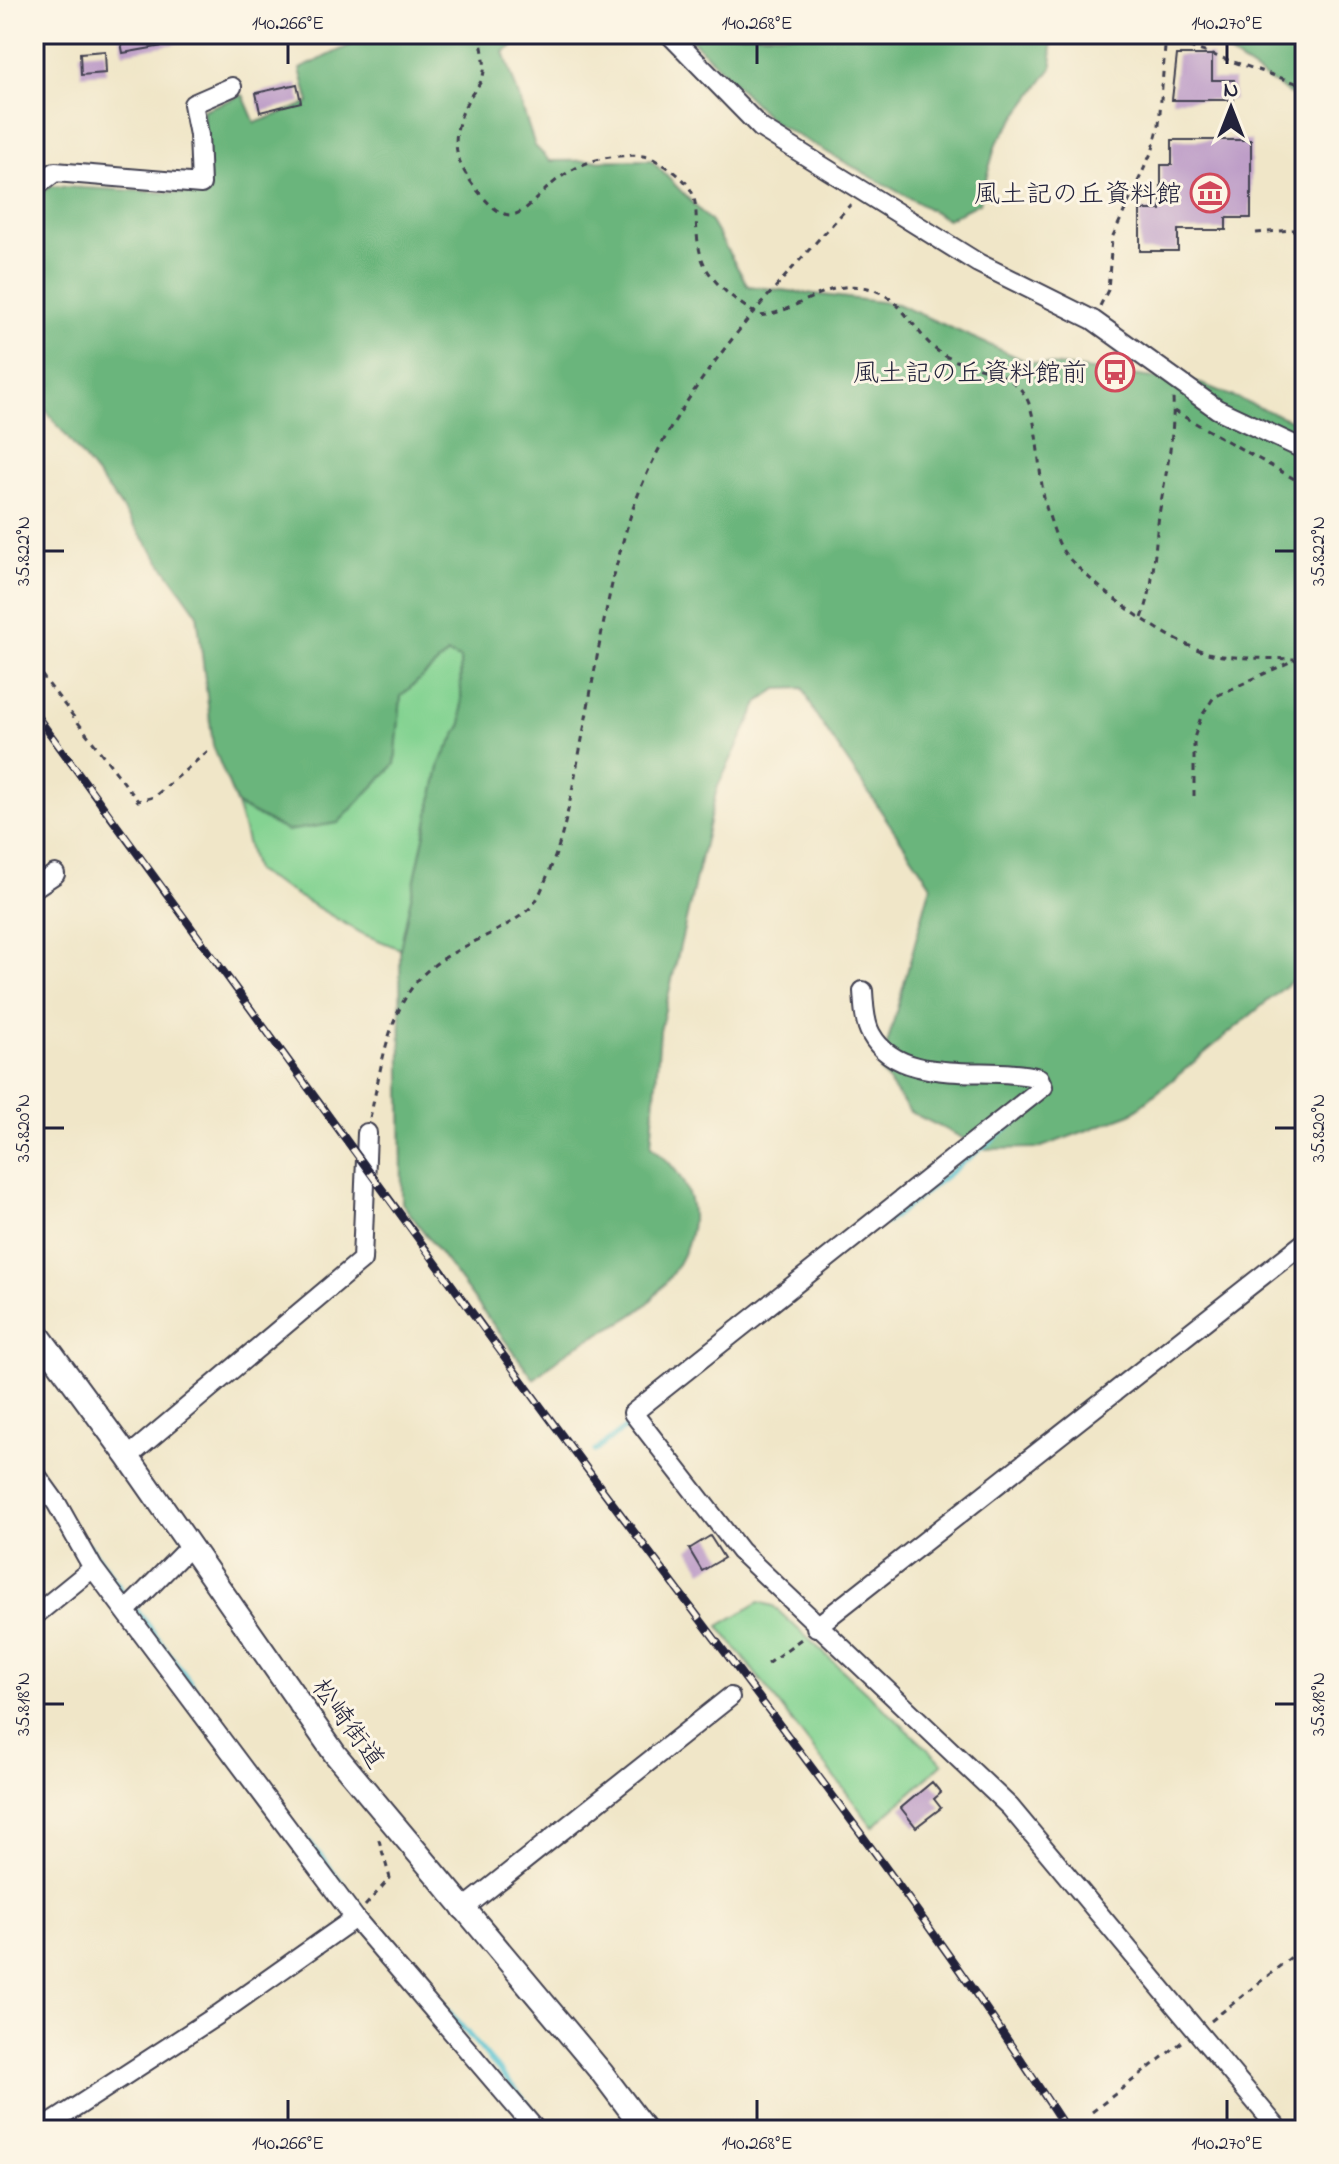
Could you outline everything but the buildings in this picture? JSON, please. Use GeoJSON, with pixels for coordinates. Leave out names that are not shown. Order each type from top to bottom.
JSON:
{"type":"FeatureCollection","features":[{"type":"Feature","properties":{"kind":"main road","name":"松崎街道"},"geometry":{"type":"LineString","coordinates":[[34,1329],[128,1457],[335,1754],[462,1910],[602,2073],[645,2130]]}},
{"type":"Feature","properties":{"kind":"street"},"geometry":{"type":"LineString","coordinates":[[669,34],[761,128],[978,263],[1093,320],[1217,409],[1305,450]]}},
{"type":"Feature","properties":{"kind":"street"},"geometry":{"type":"LineString","coordinates":[[34,188],[55,172],[201,184],[199,135],[193,104],[232,87]]}},
{"type":"Feature","properties":{"kind":"street"},"geometry":{"type":"LineString","coordinates":[[34,888],[55,874]]}},
{"type":"Feature","properties":{"kind":"street"},"geometry":{"type":"LineString","coordinates":[[863,991],[870,1033],[896,1058],[925,1068],[960,1073],[1025,1074],[1039,1078],[1043,1087],[633,1413],[748,1560],[1010,1807],[1279,2130]]}},
{"type":"Feature","properties":{"kind":"street"},"geometry":{"type":"LineString","coordinates":[[128,1457],[362,1260],[367,1133]]}},
{"type":"Feature","properties":{"kind":"street"},"geometry":{"type":"LineString","coordinates":[[816,1627],[1305,1242]]}},
{"type":"Feature","properties":{"kind":"street"},"geometry":{"type":"LineString","coordinates":[[34,1472],[57,1504],[93,1568],[355,1918],[536,2130]]}},
{"type":"Feature","properties":{"kind":"street"},"geometry":{"type":"LineString","coordinates":[[127,1610],[190,1546]]}},
{"type":"Feature","properties":{"kind":"street"},"geometry":{"type":"LineString","coordinates":[[34,1616],[93,1568]]}},
{"type":"Feature","properties":{"kind":"street"},"geometry":{"type":"LineString","coordinates":[[462,1910],[730,1697]]}},
{"type":"Feature","properties":{"kind":"street"},"geometry":{"type":"LineString","coordinates":[[41,2130],[219,2014],[355,1918]]}},
{"type":"Feature","properties":{"kind":"path"},"geometry":{"type":"LineString","coordinates":[[480,34],[483,76],[467,101],[456,148],[457,164],[491,209],[512,214],[528,210],[557,180],[593,158],[651,157],[674,172],[696,196],[701,257],[731,296],[759,316],[775,315],[835,288],[859,286],[877,290],[894,300],[932,346],[949,359],[968,368],[1005,374],[1027,399],[1046,508],[1064,552],[1142,618],[1214,655],[1295,659]]}},
{"type":"Feature","properties":{"kind":"path"},"geometry":{"type":"LineString","coordinates":[[1093,320],[1108,290],[1112,238],[1153,149],[1159,125],[1166,37],[1305,86]]}},
{"type":"Feature","properties":{"kind":"path"},"geometry":{"type":"LineString","coordinates":[[367,1133],[389,1036],[413,986],[467,945],[531,908],[549,872],[564,832],[627,525],[647,469],[668,432],[754,310],[863,191]]}},
{"type":"Feature","properties":{"kind":"path"},"geometry":{"type":"LineString","coordinates":[[1256,233],[1305,229]]}},
{"type":"Feature","properties":{"kind":"path"},"geometry":{"type":"LineString","coordinates":[[1142,618],[1152,591],[1174,411],[1172,377]]}},
{"type":"Feature","properties":{"kind":"path"},"geometry":{"type":"LineString","coordinates":[[1174,411],[1276,472],[1305,485]]}},
{"type":"Feature","properties":{"kind":"path"},"geometry":{"type":"LineString","coordinates":[[1194,796],[1194,738],[1201,717],[1214,697],[1305,655]]}},
{"type":"Feature","properties":{"kind":"path"},"geometry":{"type":"LineString","coordinates":[[34,665],[138,801],[154,797],[208,751]]}},
{"type":"Feature","properties":{"kind":"path"},"geometry":{"type":"LineString","coordinates":[[767,1664],[816,1627]]}},
{"type":"Feature","properties":{"kind":"path"},"geometry":{"type":"LineString","coordinates":[[355,1918],[390,1878],[373,1819],[378,1808]]}},
{"type":"Feature","properties":{"kind":"path"},"geometry":{"type":"LineString","coordinates":[[1092,2112],[1305,1946]]}},
{"type":"Feature","properties":{"kind":"green space"},"geometry":{"type":"Polygon","coordinates":[[[354,34],[532,34],[504,52],[535,146],[550,161],[651,160],[711,222],[748,286],[897,304],[1028,362],[1202,384],[1305,426],[1305,970],[1131,1114],[1039,1148],[985,1149],[910,1112],[880,1070],[931,885],[816,715],[803,688],[777,689],[759,702],[717,788],[660,1031],[651,1146],[683,1182],[690,1201],[692,1220],[689,1240],[681,1259],[652,1299],[627,1319],[572,1349],[534,1379],[402,1203],[400,949],[440,763],[462,724],[460,659],[448,654],[401,696],[395,764],[338,823],[287,831],[237,805],[213,746],[197,613],[111,493],[34,395],[34,201],[50,186],[208,195],[203,110],[243,95],[255,123],[309,103],[300,69],[357,42],[354,34]]]}},
{"type":"Feature","properties":{"kind":"green space"},"geometry":{"type":"Polygon","coordinates":[[[686,34],[1051,34],[1052,68],[996,144],[979,203],[947,219],[773,122],[686,34]]]}},
{"type":"Feature","properties":{"kind":"green space"},"geometry":{"type":"Polygon","coordinates":[[[1131,34],[1305,34],[1305,104],[1209,41],[1131,38],[1131,34]]]}},
{"type":"Feature","properties":{"kind":"green space"},"geometry":{"type":"Polygon","coordinates":[[[448,654],[460,659],[462,724],[440,763],[400,949],[363,934],[255,871],[237,805],[287,831],[395,764],[401,696],[448,654]]]}},
{"type":"Feature","properties":{"kind":"green space"},"geometry":{"type":"Polygon","coordinates":[[[759,1602],[773,1606],[943,1763],[873,1827],[719,1626],[759,1602]]]}},
{"type":"Feature","properties":{"kind":"waterway"},"geometry":{"type":"LineString","coordinates":[[886,1223],[1043,1100]]}},
{"type":"Feature","properties":{"kind":"waterway"},"geometry":{"type":"LineString","coordinates":[[595,1451],[633,1422]]}},
{"type":"Feature","properties":{"kind":"waterway"},"geometry":{"type":"LineString","coordinates":[[89,1545],[126,1596]]}},
{"type":"Feature","properties":{"kind":"waterway"},"geometry":{"type":"LineString","coordinates":[[137,1610],[265,1783]]}},
{"type":"Feature","properties":{"kind":"waterway"},"geometry":{"type":"LineString","coordinates":[[307,1839],[359,1904]]}},
{"type":"Feature","properties":{"kind":"waterway"},"geometry":{"type":"LineString","coordinates":[[367,1915],[550,2130]]}},
{"type":"Feature","properties":{"kind":"railway"},"geometry":{"type":"LineString","coordinates":[[34,712],[575,1453],[889,1872],[1067,2130]]}},
{"type":"Feature","properties":{"kind":"place","name":"風土記の丘資料館"},"geometry":{"type":"Point","coordinates":[1210,193]}},
{"type":"Feature","properties":{"kind":"place","name":"風土記の丘資料館前"},"geometry":{"type":"Point","coordinates":[1115,372]}}]}
